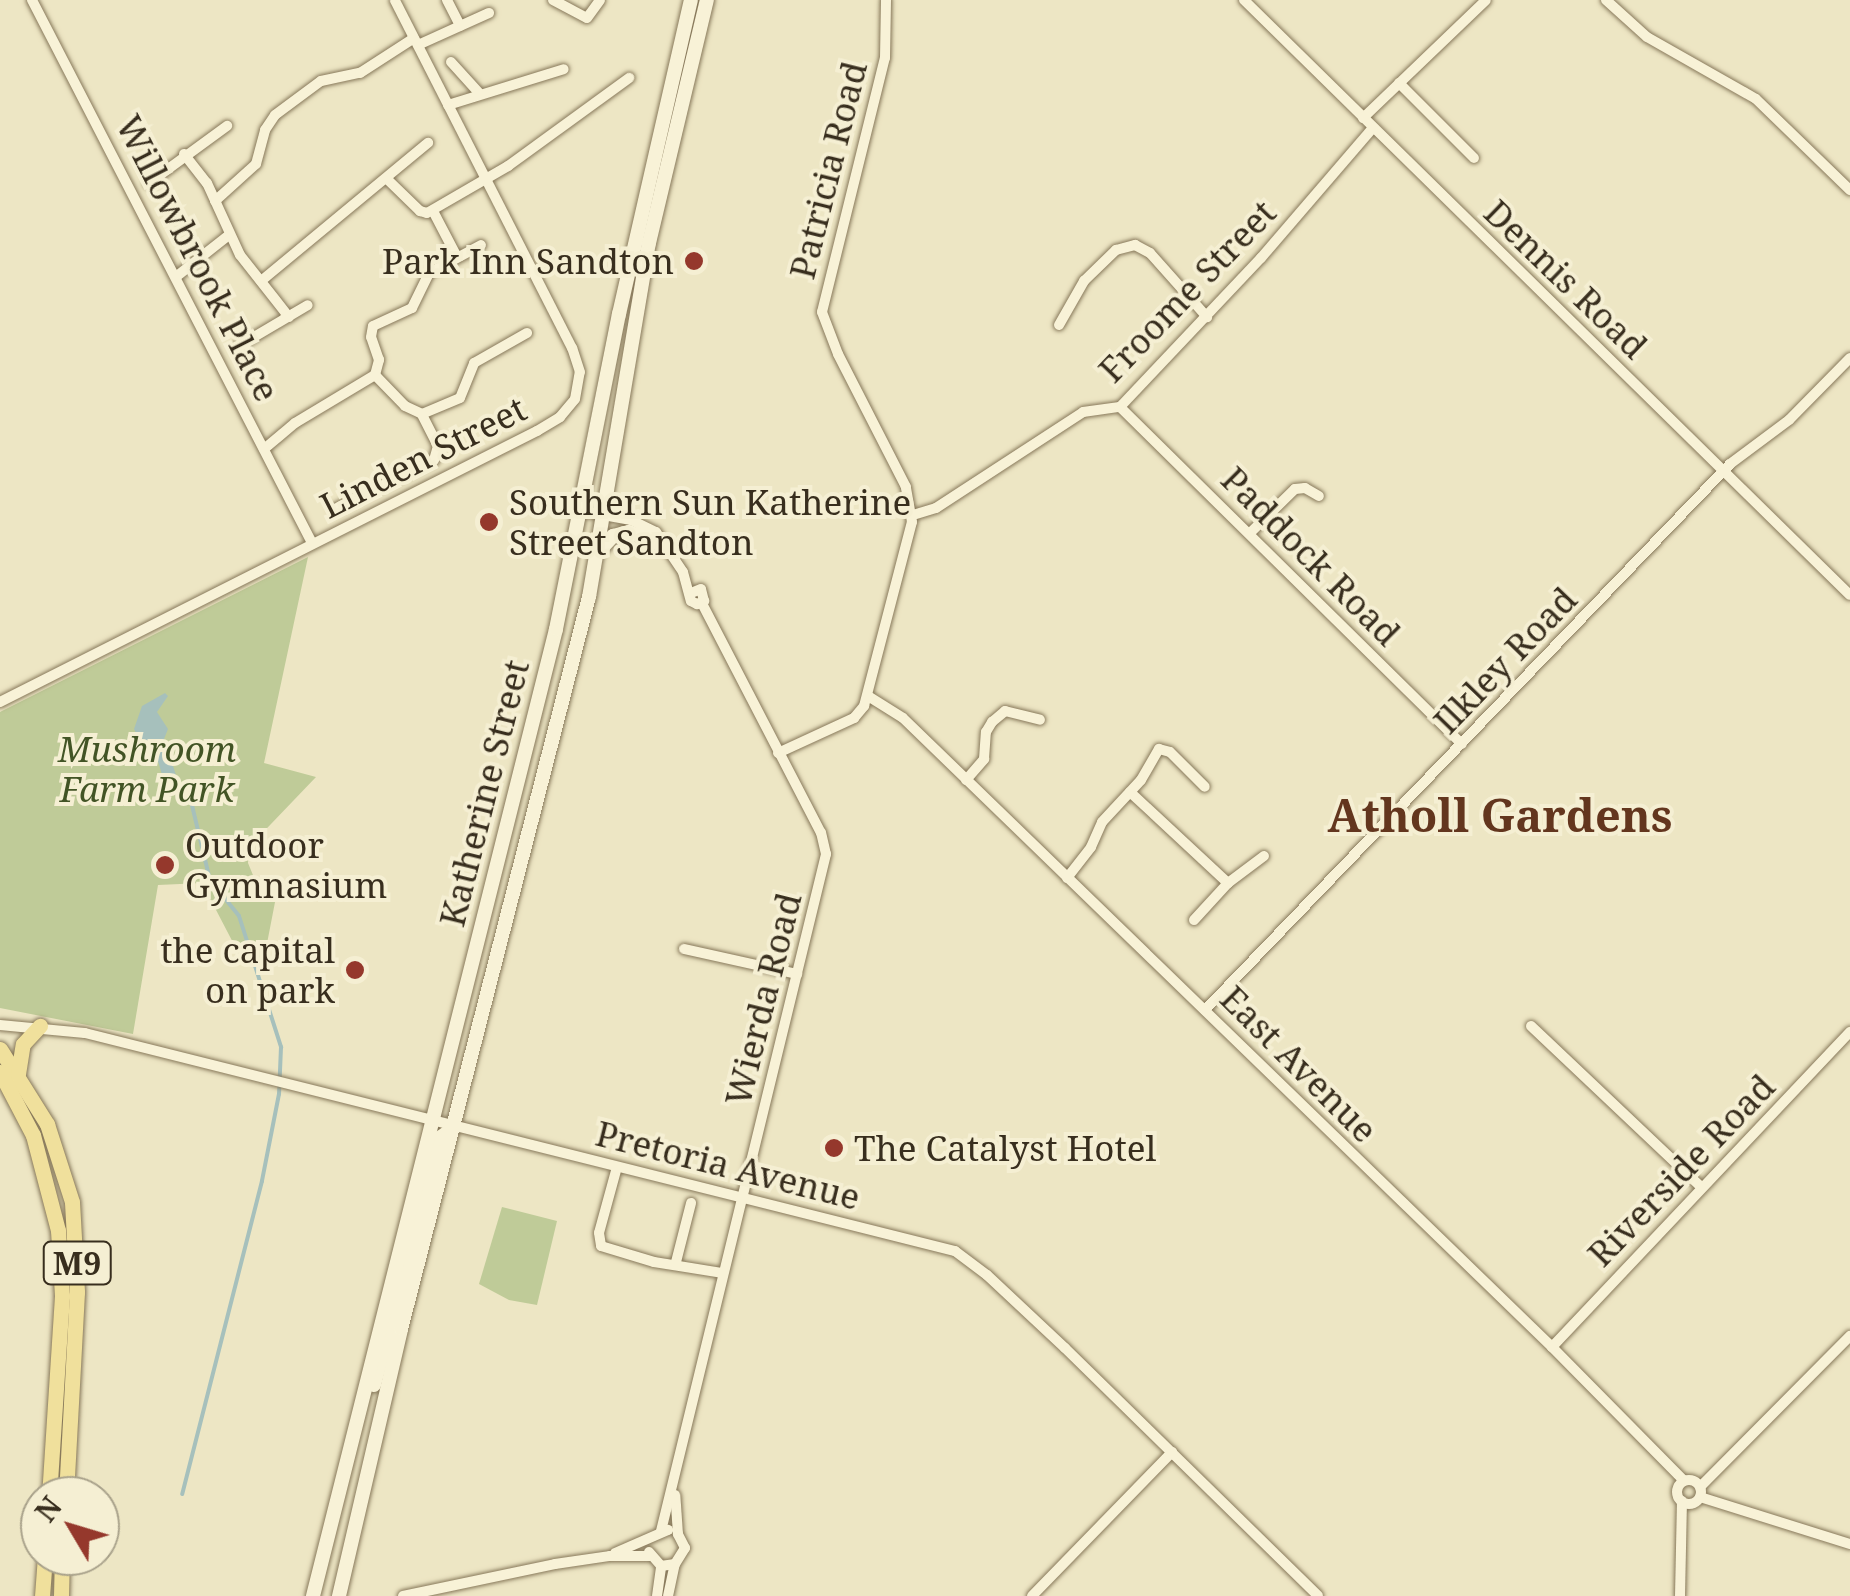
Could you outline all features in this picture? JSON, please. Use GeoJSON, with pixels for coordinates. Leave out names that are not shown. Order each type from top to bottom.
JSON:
{"type":"FeatureCollection","features":[{"type":"Feature","properties":{"kind":"main road","name":"Katherine Street"},"geometry":{"type":"LineString","coordinates":[[314,1596],[537,706],[581,511],[622,296],[691,0]]}},
{"type":"Feature","properties":{"kind":"main road","name":"Katherine Street"},"geometry":{"type":"LineString","coordinates":[[339,1596],[378,1418],[597,554],[649,243],[706,0]]}},
{"type":"Feature","properties":{"kind":"main road"},"geometry":{"type":"LineString","coordinates":[[597,554],[622,532],[644,536],[668,547]]}},
{"type":"Feature","properties":{"kind":"main road"},"geometry":{"type":"LineString","coordinates":[[18,1075],[23,1044],[40,1026]]}},
{"type":"Feature","properties":{"kind":"main road","name":"M9"},"geometry":{"type":"LineString","coordinates":[[0,1049],[18,1075],[62,1162],[76,1227],[67,1476]]}},
{"type":"Feature","properties":{"kind":"main road","name":"M9"},"geometry":{"type":"LineString","coordinates":[[0,1072],[18,1104],[49,1183],[61,1252],[50,1476]]}},
{"type":"Feature","properties":{"kind":"main road"},"geometry":{"type":"LineString","coordinates":[[0,1088],[18,1104]]}},
{"type":"Feature","properties":{"kind":"main road"},"geometry":{"type":"LineString","coordinates":[[314,1596],[327,1563],[438,1138],[454,1128]]}},
{"type":"Feature","properties":{"kind":"street","name":"Willowbrook Place"},"geometry":{"type":"LineString","coordinates":[[32,0],[312,544]]}},
{"type":"Feature","properties":{"kind":"street","name":"Linden Street"},"geometry":{"type":"LineString","coordinates":[[0,702],[537,431],[560,417],[575,399],[580,379],[576,356],[395,0]]}},
{"type":"Feature","properties":{"kind":"street"},"geometry":{"type":"LineString","coordinates":[[447,0],[460,26]]}},
{"type":"Feature","properties":{"kind":"street"},"geometry":{"type":"LineString","coordinates":[[553,0],[587,18],[600,0]]}},
{"type":"Feature","properties":{"kind":"street","name":"Patricia Road"},"geometry":{"type":"LineString","coordinates":[[886,0],[885,58],[822,312],[838,354],[906,487],[913,515]]}},
{"type":"Feature","properties":{"kind":"street","name":"Dennis Road"},"geometry":{"type":"LineString","coordinates":[[1244,0],[1850,595]]}},
{"type":"Feature","properties":{"kind":"street"},"geometry":{"type":"LineString","coordinates":[[1362,118],[1486,0]]}},
{"type":"Feature","properties":{"kind":"street"},"geometry":{"type":"LineString","coordinates":[[1606,0],[1647,37],[1756,99],[1850,190]]}},
{"type":"Feature","properties":{"kind":"street"},"geometry":{"type":"LineString","coordinates":[[215,201],[256,164],[265,130],[275,115],[321,81],[360,73],[416,41],[489,13]]}},
{"type":"Feature","properties":{"kind":"street"},"geometry":{"type":"LineString","coordinates":[[451,62],[480,94]]}},
{"type":"Feature","properties":{"kind":"street"},"geometry":{"type":"LineString","coordinates":[[448,105],[564,69]]}},
{"type":"Feature","properties":{"kind":"street"},"geometry":{"type":"LineString","coordinates":[[388,180],[420,212],[433,211],[483,177],[508,166],[629,78]]}},
{"type":"Feature","properties":{"kind":"street"},"geometry":{"type":"LineString","coordinates":[[1399,83],[1474,158]]}},
{"type":"Feature","properties":{"kind":"street"},"geometry":{"type":"LineString","coordinates":[[149,183],[227,126]]}},
{"type":"Feature","properties":{"kind":"street","name":"Froome Street"},"geometry":{"type":"LineString","coordinates":[[913,515],[950,500],[1083,412],[1120,407],[1208,316],[1373,128]]}},
{"type":"Feature","properties":{"kind":"street"},"geometry":{"type":"LineString","coordinates":[[261,282],[428,143]]}},
{"type":"Feature","properties":{"kind":"street"},"geometry":{"type":"LineString","coordinates":[[184,154],[215,201],[230,235],[289,317]]}},
{"type":"Feature","properties":{"kind":"street"},"geometry":{"type":"LineString","coordinates":[[433,211],[457,257]]}},
{"type":"Feature","properties":{"kind":"street"},"geometry":{"type":"LineString","coordinates":[[177,276],[230,235]]}},
{"type":"Feature","properties":{"kind":"street"},"geometry":{"type":"LineString","coordinates":[[264,448],[296,423],[375,374],[380,360],[372,328],[412,308],[425,276],[481,245]]}},
{"type":"Feature","properties":{"kind":"street"},"geometry":{"type":"LineString","coordinates":[[1059,325],[1084,280],[1116,250],[1135,245],[1150,253],[1208,316]]}},
{"type":"Feature","properties":{"kind":"street"},"geometry":{"type":"LineString","coordinates":[[236,346],[308,305]]}},
{"type":"Feature","properties":{"kind":"street"},"geometry":{"type":"LineString","coordinates":[[422,414],[460,398],[474,363],[527,333]]}},
{"type":"Feature","properties":{"kind":"street","name":"Ilkley Road"},"geometry":{"type":"LineString","coordinates":[[1205,1010],[1723,472],[1789,420],[1850,358]]}},
{"type":"Feature","properties":{"kind":"street"},"geometry":{"type":"LineString","coordinates":[[335,509],[434,460],[438,446],[422,414],[405,406],[375,374]]}},
{"type":"Feature","properties":{"kind":"street","name":"Paddock Road"},"geometry":{"type":"LineString","coordinates":[[1120,407],[1462,744]]}},
{"type":"Feature","properties":{"kind":"street"},"geometry":{"type":"LineString","coordinates":[[1250,533],[1295,489],[1305,488],[1319,496]]}},
{"type":"Feature","properties":{"kind":"street"},"geometry":{"type":"LineString","coordinates":[[581,511],[642,524],[668,547]]}},
{"type":"Feature","properties":{"kind":"street"},"geometry":{"type":"LineString","coordinates":[[778,753],[854,718],[868,696],[913,515]]}},
{"type":"Feature","properties":{"kind":"street","name":"Wierda Road"},"geometry":{"type":"LineString","coordinates":[[656,1534],[674,1489],[683,1432],[826,848],[702,603],[705,595],[695,591],[668,547]]}},
{"type":"Feature","properties":{"kind":"street","name":"East Avenue"},"geometry":{"type":"LineString","coordinates":[[868,696],[893,708],[1552,1346],[1684,1481]]}},
{"type":"Feature","properties":{"kind":"street"},"geometry":{"type":"LineString","coordinates":[[966,780],[984,759],[986,732],[1005,711],[1040,720]]}},
{"type":"Feature","properties":{"kind":"street"},"geometry":{"type":"LineString","coordinates":[[1067,878],[1091,847],[1102,822],[1130,792],[1159,749],[1170,752],[1205,786]]}},
{"type":"Feature","properties":{"kind":"street"},"geometry":{"type":"LineString","coordinates":[[1130,792],[1228,883]]}},
{"type":"Feature","properties":{"kind":"street"},"geometry":{"type":"LineString","coordinates":[[1194,920],[1228,883],[1264,856]]}},
{"type":"Feature","properties":{"kind":"street"},"geometry":{"type":"LineString","coordinates":[[684,949],[797,974]]}},
{"type":"Feature","properties":{"kind":"street","name":"Pretoria Avenue"},"geometry":{"type":"LineString","coordinates":[[0,1025],[85,1033],[955,1252],[988,1275],[1318,1596]]}},
{"type":"Feature","properties":{"kind":"street"},"geometry":{"type":"LineString","coordinates":[[1531,1026],[1701,1188]]}},
{"type":"Feature","properties":{"kind":"street","name":"Riverside Road"},"geometry":{"type":"LineString","coordinates":[[1552,1346],[1850,1032]]}},
{"type":"Feature","properties":{"kind":"street"},"geometry":{"type":"LineString","coordinates":[[618,1167],[599,1233],[601,1246],[654,1262],[676,1262],[722,1273]]}},
{"type":"Feature","properties":{"kind":"street"},"geometry":{"type":"LineString","coordinates":[[676,1262],[691,1203]]}},
{"type":"Feature","properties":{"kind":"street"},"geometry":{"type":"LineString","coordinates":[[1682,1502],[1692,1504],[1850,1336]]}},
{"type":"Feature","properties":{"kind":"street"},"geometry":{"type":"LineString","coordinates":[[1032,1596],[1172,1452]]}},
{"type":"Feature","properties":{"kind":"street"},"geometry":{"type":"LineString","coordinates":[[1680,1596],[1682,1502],[1678,1488],[1684,1481],[1694,1480],[1700,1492],[1850,1544]]}},
{"type":"Feature","properties":{"kind":"street","name":"Wierda Road"},"geometry":{"type":"LineString","coordinates":[[674,1489],[678,1534]]}},
{"type":"Feature","properties":{"kind":"street"},"geometry":{"type":"LineString","coordinates":[[650,1556],[656,1534]]}},
{"type":"Feature","properties":{"kind":"street"},"geometry":{"type":"LineString","coordinates":[[610,1556],[656,1534],[678,1534],[685,1548],[675,1564],[668,1596]]}},
{"type":"Feature","properties":{"kind":"street"},"geometry":{"type":"LineString","coordinates":[[403,1596],[610,1556],[650,1556],[661,1566]]}},
{"type":"Feature","properties":{"kind":"street"},"geometry":{"type":"LineString","coordinates":[[661,1566],[675,1564]]}},
{"type":"Feature","properties":{"kind":"street"},"geometry":{"type":"LineString","coordinates":[[657,1596],[661,1566]]}},
{"type":"Feature","properties":{"kind":"green space","name":"Mushroom Farm Park"},"geometry":{"type":"Polygon","coordinates":[[[308,557],[264,763],[316,777],[249,847],[248,863],[255,880],[263,893],[276,897],[264,959],[240,956],[202,883],[158,885],[133,1034],[0,1008],[0,712],[308,557]]]}},
{"type":"Feature","properties":{"kind":"green space"},"geometry":{"type":"Polygon","coordinates":[[[502,1207],[557,1221],[537,1305],[509,1300],[479,1284],[502,1207]]]}},
{"type":"Feature","properties":{"kind":"water"},"geometry":{"type":"Polygon","coordinates":[[[165,693],[168,696],[157,712],[168,729],[164,739],[180,787],[163,778],[155,751],[140,741],[134,729],[142,706],[165,693]]]}},
{"type":"Feature","properties":{"kind":"waterway"},"geometry":{"type":"LineString","coordinates":[[180,787],[190,797],[210,880],[239,916],[281,1047],[279,1094],[262,1181],[182,1494]]}},
{"type":"Feature","properties":{"kind":"place","name":"Park Inn Sandton"},"geometry":{"type":"Point","coordinates":[694,261]}},
{"type":"Feature","properties":{"kind":"place","name":"Southern Sun Katherine Street Sandton"},"geometry":{"type":"Point","coordinates":[489,522]}},
{"type":"Feature","properties":{"kind":"place","name":"Outdoor Gymnasium"},"geometry":{"type":"Point","coordinates":[165,865]}},
{"type":"Feature","properties":{"kind":"place","name":"the capital on park"},"geometry":{"type":"Point","coordinates":[355,970]}},
{"type":"Feature","properties":{"kind":"place","name":"The Catalyst Hotel"},"geometry":{"type":"Point","coordinates":[834,1148]}},
{"type":"Feature","properties":{"kind":"district","name":"Atholl Gardens"},"geometry":{"type":"Point","coordinates":[1500,815]}}]}
